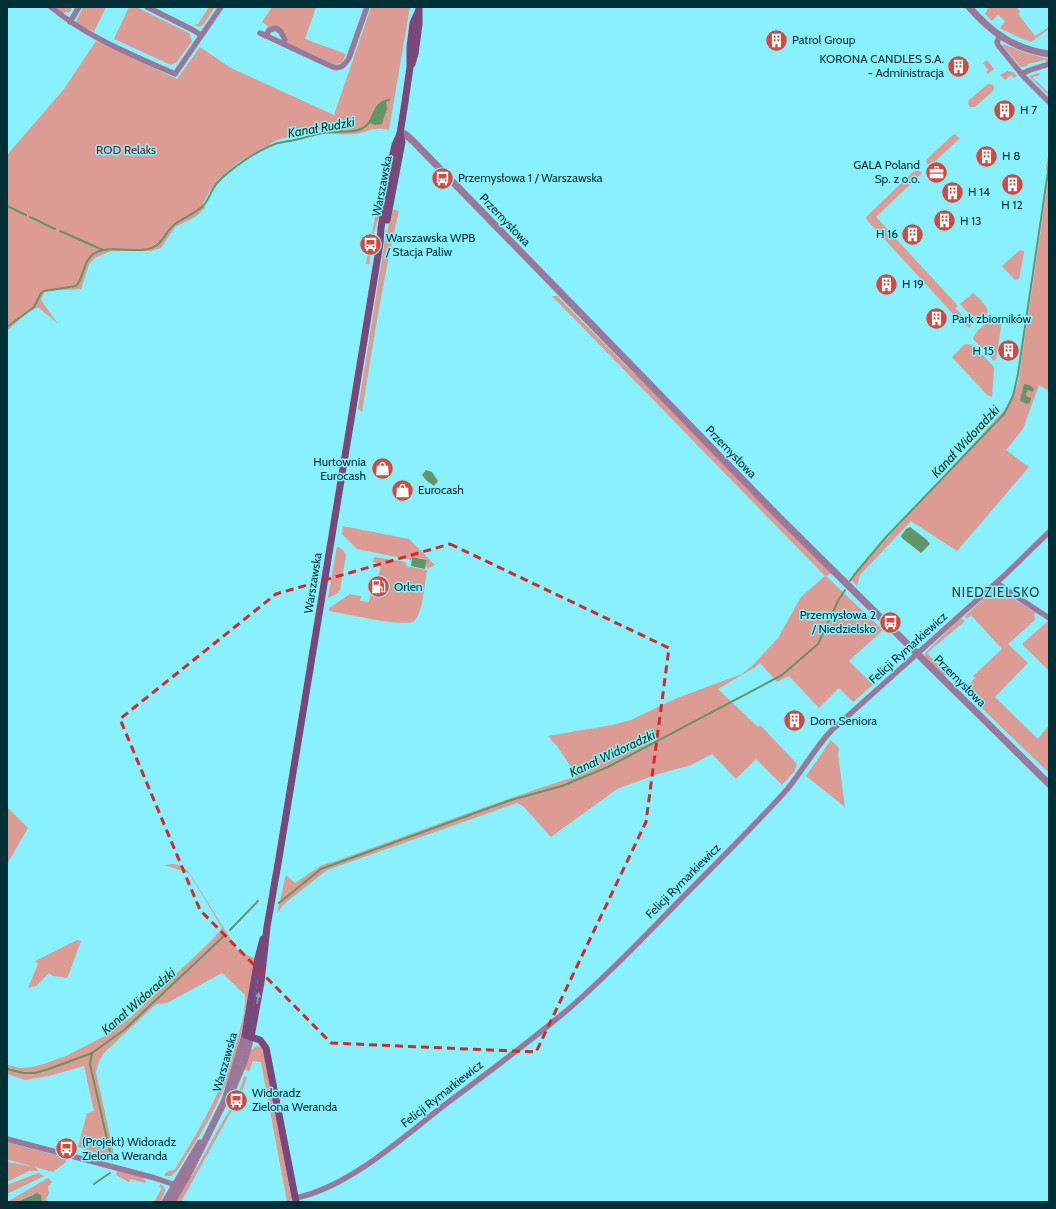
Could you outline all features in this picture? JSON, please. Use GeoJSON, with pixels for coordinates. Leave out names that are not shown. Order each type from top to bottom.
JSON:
{"type":"FeatureCollection","features":[{"type":"Feature","properties":{"kind":"main road","name":"Warszawska"},"geometry":{"type":"LineString","coordinates":[[248,1036],[258,958],[267,927],[380,243],[392,158],[395,145],[400,134],[410,67],[415,54],[420,24],[418,10]]}},
{"type":"Feature","properties":{"kind":"main road"},"geometry":{"type":"LineString","coordinates":[[248,1036],[262,1042],[266,1048],[295,1200]]}},
{"type":"Feature","properties":{"kind":"street"},"geometry":{"type":"LineString","coordinates":[[51,7],[80,28],[175,74],[221,7]]}},
{"type":"Feature","properties":{"kind":"street"},"geometry":{"type":"LineString","coordinates":[[70,22],[79,7]]}},
{"type":"Feature","properties":{"kind":"street"},"geometry":{"type":"LineString","coordinates":[[148,7],[193,30],[201,36]]}},
{"type":"Feature","properties":{"kind":"street"},"geometry":{"type":"LineString","coordinates":[[284,44],[285,40],[281,32],[276,28],[263,34],[284,44],[333,67],[341,67],[347,62],[367,7]]}},
{"type":"Feature","properties":{"kind":"street"},"geometry":{"type":"LineString","coordinates":[[969,7],[984,24],[1000,36],[1018,46],[1049,54]]}},
{"type":"Feature","properties":{"kind":"street"},"geometry":{"type":"LineString","coordinates":[[1000,36],[997,44],[1021,74],[1049,102]]}},
{"type":"Feature","properties":{"kind":"street"},"geometry":{"type":"LineString","coordinates":[[1021,74],[1049,64]]}},
{"type":"Feature","properties":{"kind":"street","name":"Przemysłowa"},"geometry":{"type":"LineString","coordinates":[[400,134],[405,134],[413,141],[782,520],[1049,784]]}},
{"type":"Feature","properties":{"kind":"street","name":"Felicji Rymarkiewicz"},"geometry":{"type":"LineString","coordinates":[[295,1200],[324,1189],[344,1179],[380,1155],[540,1032],[574,1004],[631,950],[783,794],[800,774],[816,749],[831,731],[997,583],[1049,532]]}},
{"type":"Feature","properties":{"kind":"street"},"geometry":{"type":"LineString","coordinates":[[997,583],[1049,618]]}},
{"type":"Feature","properties":{"kind":"street","name":"Warszawska"},"geometry":{"type":"LineString","coordinates":[[178,1186],[203,1147],[225,1100],[248,1036]]}},
{"type":"Feature","properties":{"kind":"street"},"geometry":{"type":"LineString","coordinates":[[7,1139],[155,1178],[178,1186]]}},
{"type":"Feature","properties":{"kind":"street"},"geometry":{"type":"LineString","coordinates":[[165,1202],[178,1186]]}},
{"type":"Feature","properties":{"kind":"street"},"geometry":{"type":"LineString","coordinates":[[172,1202],[178,1186]]}},
{"type":"Feature","properties":{"kind":"highlighted area"},"geometry":{"type":"Polygon","coordinates":[[[450,544],[669,648],[646,822],[536,1052],[331,1043],[200,910],[120,719],[276,594],[450,544]]]}},
{"type":"Feature","properties":{"kind":"green space"},"geometry":{"type":"Polygon","coordinates":[[[56,7],[72,7],[70,12],[63,13],[56,7]]]}},
{"type":"Feature","properties":{"kind":"green space"},"geometry":{"type":"Polygon","coordinates":[[[83,7],[106,7],[94,32],[76,22],[83,7]]]}},
{"type":"Feature","properties":{"kind":"green space"},"geometry":{"type":"Polygon","coordinates":[[[129,7],[136,7],[189,33],[192,41],[177,62],[171,65],[114,39],[129,7]]]}},
{"type":"Feature","properties":{"kind":"green space"},"geometry":{"type":"Polygon","coordinates":[[[209,7],[215,7],[203,25],[199,27],[194,25],[198,24],[209,7]]]}},
{"type":"Feature","properties":{"kind":"green space"},"geometry":{"type":"Polygon","coordinates":[[[272,7],[316,7],[305,39],[346,54],[342,63],[334,64],[288,43],[284,32],[274,26],[269,27],[262,22],[272,7]]]}},
{"type":"Feature","properties":{"kind":"green space","name":"ROD Relaks"},"geometry":{"type":"Polygon","coordinates":[[[371,7],[410,7],[389,130],[378,129],[354,134],[328,134],[330,127],[277,140],[237,163],[219,179],[203,203],[205,208],[195,217],[175,227],[161,248],[151,251],[111,251],[95,258],[89,264],[81,289],[45,291],[41,300],[58,324],[38,307],[26,314],[7,331],[7,155],[64,89],[96,41],[177,79],[200,47],[231,68],[334,115],[371,7]]]}},
{"type":"Feature","properties":{"kind":"green space"},"geometry":{"type":"Polygon","coordinates":[[[989,7],[1017,7],[1020,12],[1018,14],[1035,36],[1049,27],[1049,29],[1031,42],[1020,38],[1000,28],[1005,21],[998,15],[992,21],[985,14],[989,7]]]}},
{"type":"Feature","properties":{"kind":"green space"},"geometry":{"type":"Polygon","coordinates":[[[1003,44],[1026,53],[1049,59],[1049,61],[1046,62],[1045,60],[1021,67],[1003,46],[1003,44]]]}},
{"type":"Feature","properties":{"kind":"green space"},"geometry":{"type":"Polygon","coordinates":[[[987,60],[994,69],[988,74],[986,73],[988,70],[983,63],[987,60]]]}},
{"type":"Feature","properties":{"kind":"green space"},"geometry":{"type":"Polygon","coordinates":[[[1007,71],[1013,72],[1017,76],[1014,78],[1011,75],[1005,80],[1000,75],[1007,71]]]}},
{"type":"Feature","properties":{"kind":"green space"},"geometry":{"type":"Polygon","coordinates":[[[1039,73],[1040,75],[1033,78],[1049,93],[1049,96],[1029,76],[1039,73]]]}},
{"type":"Feature","properties":{"kind":"green space"},"geometry":{"type":"Polygon","coordinates":[[[988,84],[993,85],[993,91],[975,107],[970,107],[968,104],[969,100],[988,84]]]}},
{"type":"Feature","properties":{"kind":"green space"},"geometry":{"type":"Polygon","coordinates":[[[954,134],[960,138],[929,167],[926,162],[927,159],[954,134]]]}},
{"type":"Feature","properties":{"kind":"green space"},"geometry":{"type":"Polygon","coordinates":[[[1049,154],[1049,391],[1039,385],[1023,429],[1006,450],[1029,467],[957,551],[911,521],[860,575],[857,586],[850,579],[1006,408],[1018,384],[1048,182],[1046,166],[1049,154]]]}},
{"type":"Feature","properties":{"kind":"green space"},"geometry":{"type":"Polygon","coordinates":[[[920,171],[922,173],[876,217],[958,306],[955,308],[971,324],[971,327],[968,327],[954,315],[866,219],[867,216],[913,172],[920,171]]]}},
{"type":"Feature","properties":{"kind":"green space"},"geometry":{"type":"Polygon","coordinates":[[[393,209],[399,211],[383,286],[362,412],[358,409],[385,240],[393,209]]]}},
{"type":"Feature","properties":{"kind":"green space"},"geometry":{"type":"Polygon","coordinates":[[[376,213],[380,214],[371,245],[370,264],[366,264],[376,213]]]}},
{"type":"Feature","properties":{"kind":"green space"},"geometry":{"type":"Polygon","coordinates":[[[1020,250],[1024,251],[1024,253],[1019,279],[1015,280],[1002,266],[1020,250]]]}},
{"type":"Feature","properties":{"kind":"green space"},"geometry":{"type":"Polygon","coordinates":[[[973,293],[984,304],[988,312],[983,318],[976,321],[960,304],[973,293]]]}},
{"type":"Feature","properties":{"kind":"green space"},"geometry":{"type":"Polygon","coordinates":[[[552,296],[557,296],[832,573],[826,576],[883,630],[849,661],[873,685],[853,702],[839,688],[819,708],[789,676],[777,682],[760,663],[718,689],[758,727],[760,725],[797,764],[794,772],[782,785],[756,759],[736,779],[712,754],[691,765],[655,775],[617,789],[551,837],[523,806],[517,803],[327,870],[284,904],[277,913],[286,875],[295,883],[322,865],[577,776],[557,746],[548,736],[612,725],[631,720],[677,698],[742,674],[752,666],[778,638],[801,597],[825,576],[552,296]]]}},
{"type":"Feature","properties":{"kind":"green space"},"geometry":{"type":"Polygon","coordinates":[[[995,319],[1002,321],[996,359],[994,361],[973,339],[981,327],[995,319]]]}},
{"type":"Feature","properties":{"kind":"green space"},"geometry":{"type":"Polygon","coordinates":[[[965,344],[973,345],[993,366],[992,397],[987,395],[952,357],[965,344]]]}},
{"type":"Feature","properties":{"kind":"green space"},"geometry":{"type":"Polygon","coordinates":[[[343,526],[409,539],[435,565],[427,569],[426,559],[412,557],[411,560],[357,549],[342,534],[343,526]]]}},
{"type":"Feature","properties":{"kind":"green space"},"geometry":{"type":"Polygon","coordinates":[[[337,546],[343,550],[346,555],[340,590],[338,593],[328,598],[337,546]]]}},
{"type":"Feature","properties":{"kind":"green space"},"geometry":{"type":"Polygon","coordinates":[[[374,557],[406,562],[406,566],[427,570],[422,605],[420,612],[414,621],[399,623],[329,611],[329,608],[350,594],[361,596],[360,601],[369,602],[371,591],[378,592],[379,586],[376,585],[376,582],[373,582],[374,578],[378,579],[381,564],[373,562],[374,557]]]}},
{"type":"Feature","properties":{"kind":"green space"},"geometry":{"type":"Polygon","coordinates":[[[996,590],[1003,592],[1036,613],[1034,614],[1035,620],[1008,644],[1028,663],[995,697],[1038,739],[1049,725],[1049,773],[963,690],[975,678],[973,676],[1002,649],[971,615],[967,619],[965,616],[989,593],[996,590]]]}},
{"type":"Feature","properties":{"kind":"green space"},"geometry":{"type":"Polygon","coordinates":[[[960,619],[965,621],[927,653],[947,674],[943,676],[925,657],[925,653],[960,619]]]}},
{"type":"Feature","properties":{"kind":"green space"},"geometry":{"type":"Polygon","coordinates":[[[1048,621],[1049,622],[1049,671],[1022,644],[1048,621]]]}},
{"type":"Feature","properties":{"kind":"green space"},"geometry":{"type":"Polygon","coordinates":[[[831,740],[839,748],[838,755],[845,807],[806,776],[831,740]]]}},
{"type":"Feature","properties":{"kind":"green space"},"geometry":{"type":"Polygon","coordinates":[[[7,807],[28,828],[7,864],[7,807]]]}},
{"type":"Feature","properties":{"kind":"green space"},"geometry":{"type":"Polygon","coordinates":[[[164,865],[179,865],[189,872],[238,951],[256,959],[241,1035],[228,1079],[195,1144],[174,1174],[171,1176],[165,1176],[165,1173],[175,1169],[211,1107],[232,1057],[240,1029],[244,1012],[245,995],[222,973],[167,1003],[156,1004],[104,1053],[99,1061],[96,1072],[115,1159],[78,1147],[87,1113],[94,1111],[84,1066],[49,1076],[25,1080],[7,1074],[7,1065],[20,1068],[44,1064],[66,1056],[105,1036],[131,1017],[212,940],[222,928],[189,873],[164,865]]]}},
{"type":"Feature","properties":{"kind":"green space"},"geometry":{"type":"Polygon","coordinates":[[[77,940],[81,941],[67,978],[53,976],[49,973],[36,986],[28,988],[38,964],[35,961],[77,940]]]}},
{"type":"Feature","properties":{"kind":"green space"},"geometry":{"type":"Polygon","coordinates":[[[256,1046],[263,1050],[265,1055],[292,1202],[287,1202],[261,1062],[253,1061],[249,1072],[245,1069],[250,1051],[256,1046]]]}},
{"type":"Feature","properties":{"kind":"green space"},"geometry":{"type":"Polygon","coordinates":[[[244,1076],[247,1077],[242,1092],[181,1202],[174,1202],[190,1175],[192,1176],[233,1105],[244,1076]]]}},
{"type":"Feature","properties":{"kind":"green space"},"geometry":{"type":"Polygon","coordinates":[[[7,1142],[66,1158],[66,1162],[53,1172],[9,1160],[7,1161],[7,1142]]]}},
{"type":"Feature","properties":{"kind":"green space"},"geometry":{"type":"Polygon","coordinates":[[[8,1162],[35,1167],[39,1171],[29,1171],[7,1182],[8,1162]]]}},
{"type":"Feature","properties":{"kind":"green space"},"geometry":{"type":"Polygon","coordinates":[[[117,1171],[141,1177],[146,1181],[145,1183],[131,1179],[129,1182],[116,1175],[117,1171]]]}},
{"type":"Feature","properties":{"kind":"green space"},"geometry":{"type":"Polygon","coordinates":[[[38,1173],[44,1176],[7,1194],[7,1185],[38,1173]]]}},
{"type":"Feature","properties":{"kind":"green space"},"geometry":{"type":"Polygon","coordinates":[[[48,1178],[52,1182],[48,1187],[49,1193],[46,1199],[47,1202],[42,1202],[42,1199],[33,1194],[17,1202],[7,1202],[48,1178]]]}},
{"type":"Feature","properties":{"kind":"green space"},"geometry":{"type":"Polygon","coordinates":[[[161,1184],[165,1189],[164,1194],[160,1202],[154,1202],[162,1188],[159,1187],[161,1184]]]}},
{"type":"Feature","properties":{"kind":"shaded area"},"geometry":{"type":"Polygon","coordinates":[[[386,100],[387,109],[382,124],[375,125],[370,123],[373,112],[379,103],[386,100]]]}},
{"type":"Feature","properties":{"kind":"shaded area"},"geometry":{"type":"Polygon","coordinates":[[[1024,384],[1030,385],[1034,389],[1033,392],[1028,390],[1026,393],[1026,396],[1031,398],[1030,403],[1027,404],[1020,401],[1024,384]]]}},
{"type":"Feature","properties":{"kind":"shaded area"},"geometry":{"type":"Polygon","coordinates":[[[426,470],[432,472],[438,481],[434,486],[422,475],[426,470]]]}},
{"type":"Feature","properties":{"kind":"shaded area"},"geometry":{"type":"Polygon","coordinates":[[[910,527],[930,544],[921,553],[901,536],[906,529],[910,527]]]}},
{"type":"Feature","properties":{"kind":"shaded area"},"geometry":{"type":"Polygon","coordinates":[[[412,557],[427,560],[425,569],[411,566],[412,557]]]}},
{"type":"Feature","properties":{"kind":"shaded area"},"geometry":{"type":"Polygon","coordinates":[[[37,1193],[41,1195],[42,1202],[17,1202],[37,1193]]]}},
{"type":"Feature","properties":{"kind":"waterway","name":"Kanał Rudzki"},"geometry":{"type":"LineString","coordinates":[[7,327],[34,307],[41,293],[44,291],[76,286],[79,283],[86,263],[92,255],[99,251],[116,249],[143,250],[157,245],[175,224],[203,206],[217,183],[222,178],[236,166],[252,156],[278,143],[323,133],[361,129],[366,126],[379,105],[389,100]]}},
{"type":"Feature","properties":{"kind":"waterway","name":"Kanał Widoradzki"},"geometry":{"type":"LineString","coordinates":[[850,581],[887,536],[1004,414],[1013,396],[1018,374],[1049,165]]}},
{"type":"Feature","properties":{"kind":"waterway"},"geometry":{"type":"LineString","coordinates":[[7,206],[26,215]]}},
{"type":"Feature","properties":{"kind":"waterway"},"geometry":{"type":"LineString","coordinates":[[30,217],[55,229]]}},
{"type":"Feature","properties":{"kind":"waterway"},"geometry":{"type":"LineString","coordinates":[[60,231],[103,250]]}},
{"type":"Feature","properties":{"kind":"waterway","name":"Kanał Widoradzki"},"geometry":{"type":"LineString","coordinates":[[279,903],[321,869],[511,800],[562,786],[608,767],[782,675],[818,644],[839,599],[845,590]]}},
{"type":"Feature","properties":{"kind":"waterway","name":"Kanał Widoradzki"},"geometry":{"type":"LineString","coordinates":[[230,930],[258,901]]}},
{"type":"Feature","properties":{"kind":"waterway","name":"Kanał Widoradzki"},"geometry":{"type":"LineString","coordinates":[[7,1069],[24,1073],[35,1073],[92,1053],[124,1030],[225,935]]}},
{"type":"Feature","properties":{"kind":"waterway"},"geometry":{"type":"LineString","coordinates":[[92,1053],[90,1064],[112,1161]]}},
{"type":"Feature","properties":{"kind":"waterway"},"geometry":{"type":"LineString","coordinates":[[94,1184],[110,1173]]}},
{"type":"Feature","properties":{"kind":"place","name":"Patrol Group"},"geometry":{"type":"Point","coordinates":[776,40]}},
{"type":"Feature","properties":{"kind":"place","name":"KORONA CANDLES S.A. - Administracja"},"geometry":{"type":"Point","coordinates":[959,66]}},
{"type":"Feature","properties":{"kind":"place","name":"H 7"},"geometry":{"type":"Point","coordinates":[1005,110]}},
{"type":"Feature","properties":{"kind":"place","name":"H 8"},"geometry":{"type":"Point","coordinates":[986,156]}},
{"type":"Feature","properties":{"kind":"place","name":"GALA Poland Sp. z o.o."},"geometry":{"type":"Point","coordinates":[936,172]}},
{"type":"Feature","properties":{"kind":"place","name":"Przemysłowa 1 / Warszawska"},"geometry":{"type":"Point","coordinates":[443,178]}},
{"type":"Feature","properties":{"kind":"place","name":"H 12"},"geometry":{"type":"Point","coordinates":[1012,184]}},
{"type":"Feature","properties":{"kind":"place","name":"H 14"},"geometry":{"type":"Point","coordinates":[953,192]}},
{"type":"Feature","properties":{"kind":"place","name":"H 13"},"geometry":{"type":"Point","coordinates":[944,221]}},
{"type":"Feature","properties":{"kind":"place","name":"H 16"},"geometry":{"type":"Point","coordinates":[913,234]}},
{"type":"Feature","properties":{"kind":"place","name":"Warszawska WPB / Stacja Paliw"},"geometry":{"type":"Point","coordinates":[370,245]}},
{"type":"Feature","properties":{"kind":"place","name":"H 19"},"geometry":{"type":"Point","coordinates":[887,284]}},
{"type":"Feature","properties":{"kind":"place","name":"Park zbiorników"},"geometry":{"type":"Point","coordinates":[937,319]}},
{"type":"Feature","properties":{"kind":"place","name":"H 15"},"geometry":{"type":"Point","coordinates":[1009,351]}},
{"type":"Feature","properties":{"kind":"place","name":"Hurtownia Eurocash"},"geometry":{"type":"Point","coordinates":[382,469]}},
{"type":"Feature","properties":{"kind":"place","name":"Eurocash"},"geometry":{"type":"Point","coordinates":[402,490]}},
{"type":"Feature","properties":{"kind":"place","name":"Orlen"},"geometry":{"type":"Point","coordinates":[378,587]}},
{"type":"Feature","properties":{"kind":"place","name":"Przemysłowa 2 / Niedzielsko"},"geometry":{"type":"Point","coordinates":[891,622]}},
{"type":"Feature","properties":{"kind":"place","name":"Dom Seniora"},"geometry":{"type":"Point","coordinates":[795,721]}},
{"type":"Feature","properties":{"kind":"place","name":"Widoradz Zielona Weranda"},"geometry":{"type":"Point","coordinates":[236,1100]}},
{"type":"Feature","properties":{"kind":"place","name":"(Projekt) Widoradz Zielona Weranda"},"geometry":{"type":"Point","coordinates":[67,1149]}},
{"type":"Feature","properties":{"kind":"district","name":"NIEDZIELSKO"},"geometry":{"type":"Point","coordinates":[996,592]}}]}
